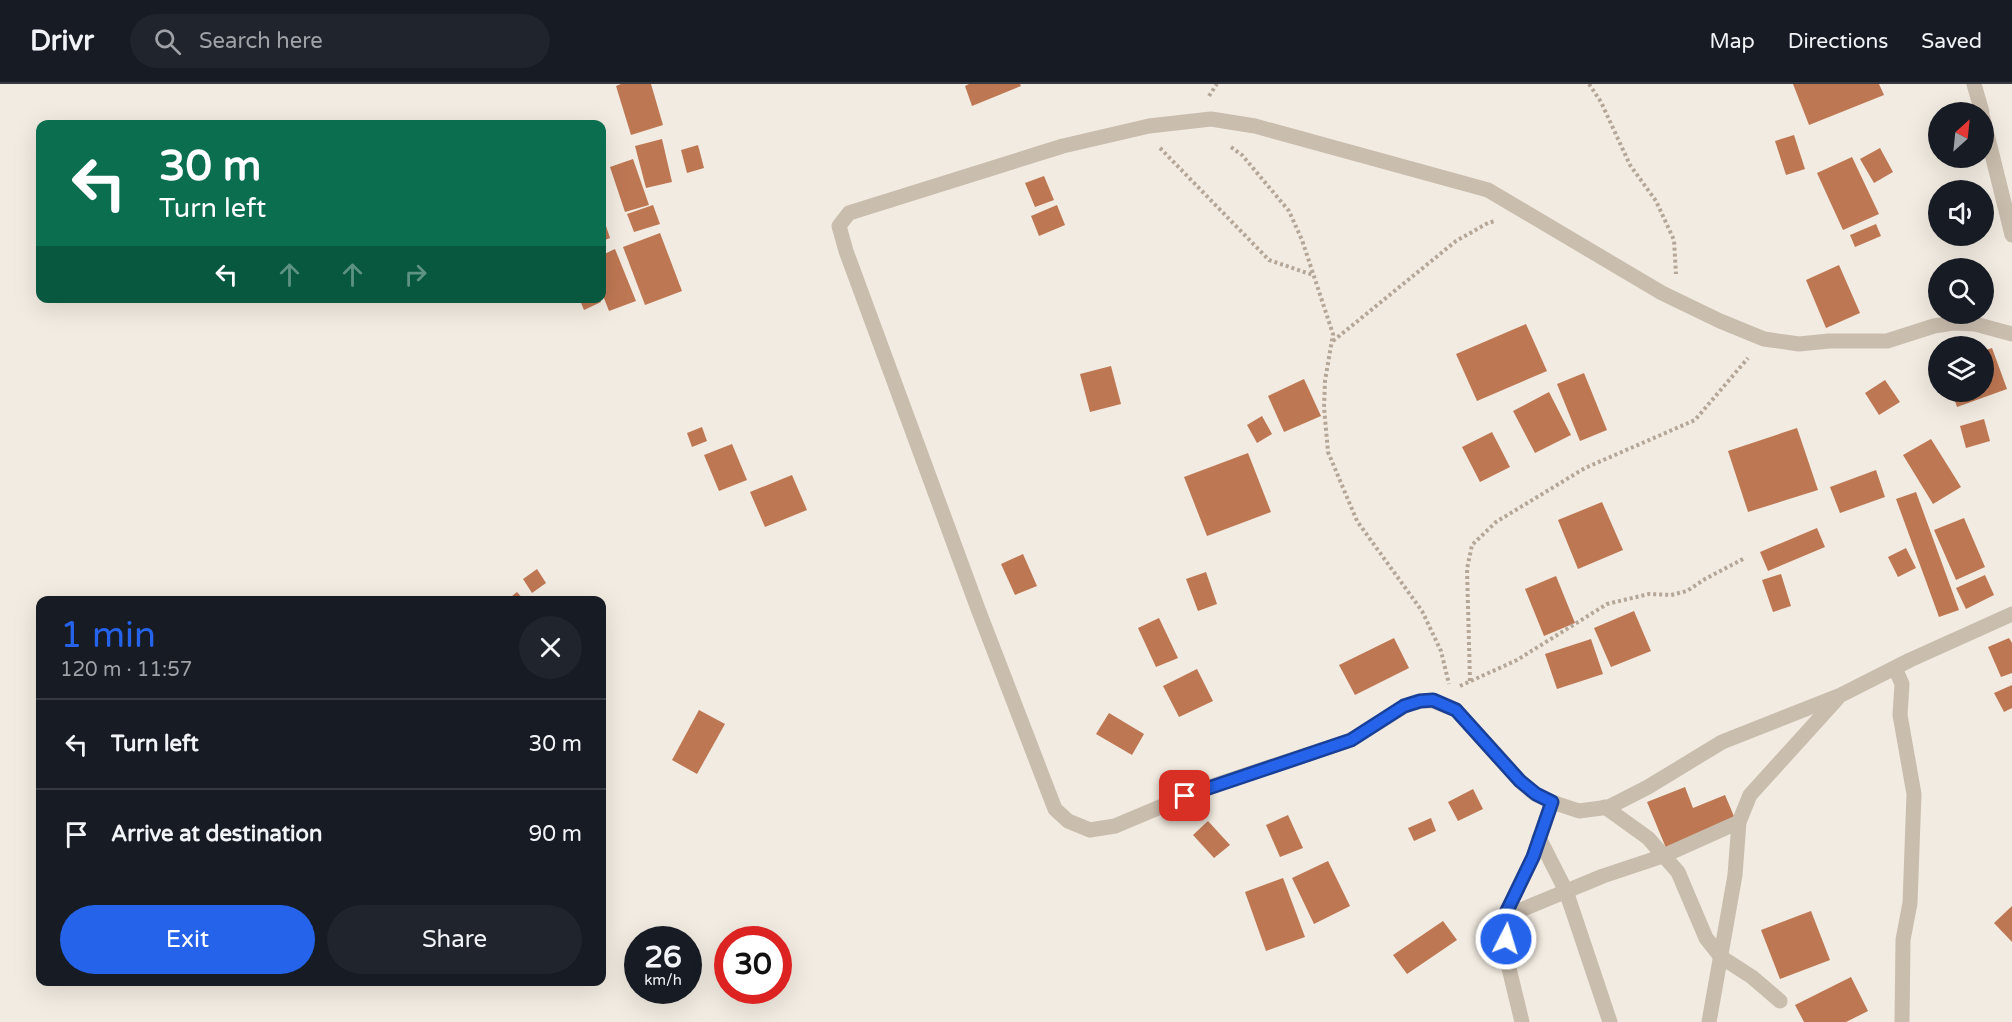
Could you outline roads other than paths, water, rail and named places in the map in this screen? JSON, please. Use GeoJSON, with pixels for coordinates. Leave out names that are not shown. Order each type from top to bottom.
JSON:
{"type":"FeatureCollection","features":[{"type":"Feature","properties":{"kind":"street"},"geometry":{"type":"LineString","coordinates":[[1974,84],[1979,102]]}},
{"type":"Feature","properties":{"kind":"street"},"geometry":{"type":"LineString","coordinates":[[2012,334],[1975,324],[1953,324],[1934,326],[1887,341],[1828,341],[1799,344],[1764,339],[1677,301],[1488,190],[1255,126],[1211,119],[1141,128],[1063,146],[849,213],[839,226],[846,251],[978,609],[1055,809],[1068,821],[1090,830],[1114,826],[1203,789],[1351,740],[1404,706],[1433,700],[1456,710],[1520,781],[1536,794],[1579,811],[1609,807],[1648,787],[1722,742],[1841,695],[2012,614]]}},
{"type":"Feature","properties":{"kind":"street"},"geometry":{"type":"LineString","coordinates":[[1994,162],[2012,235]]}},
{"type":"Feature","properties":{"kind":"street"},"geometry":{"type":"LineString","coordinates":[[1895,668],[1902,684],[1900,715],[1914,794],[1910,903],[1903,940],[1902,1022]]}},
{"type":"Feature","properties":{"kind":"street"},"geometry":{"type":"LineString","coordinates":[[1709,1022],[1735,875],[1738,822],[1750,795],[1841,695]]}},
{"type":"Feature","properties":{"kind":"street"},"geometry":{"type":"LineString","coordinates":[[1522,1022],[1508,960],[1504,917],[1533,857],[1552,802]]}},
{"type":"Feature","properties":{"kind":"street"},"geometry":{"type":"LineString","coordinates":[[1605,807],[1648,838],[1678,872],[1706,939],[1720,957],[1752,977],[1780,1001]]}},
{"type":"Feature","properties":{"kind":"street"},"geometry":{"type":"LineString","coordinates":[[1504,917],[1603,876],[1663,856],[1738,822]]}},
{"type":"Feature","properties":{"kind":"street"},"geometry":{"type":"LineString","coordinates":[[1539,838],[1566,891],[1610,1022]]}}]}
